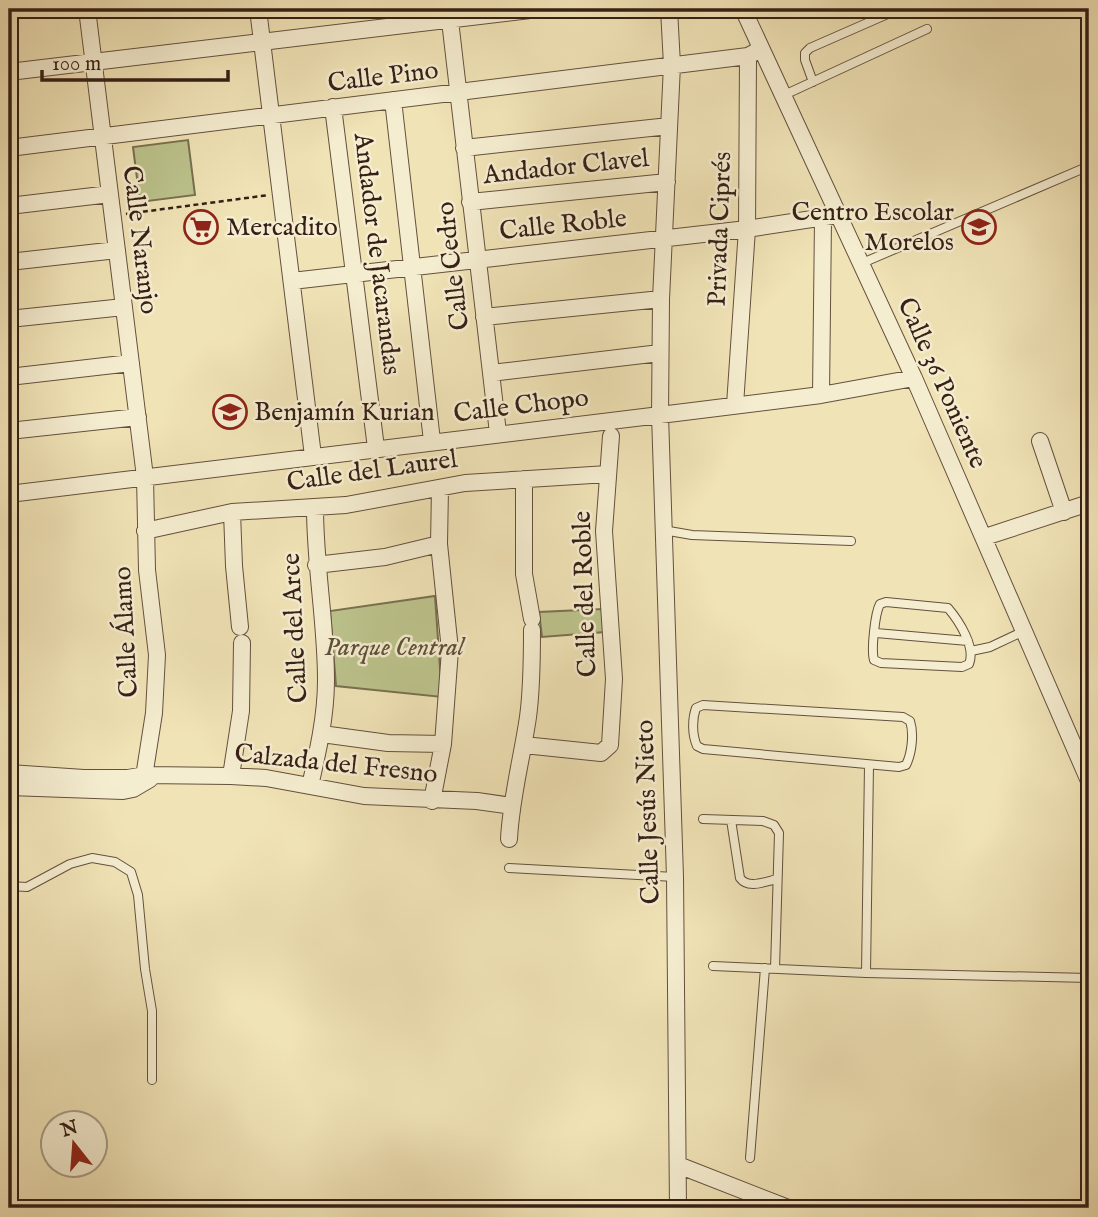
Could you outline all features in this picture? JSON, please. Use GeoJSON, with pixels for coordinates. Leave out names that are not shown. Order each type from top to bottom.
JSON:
{"type":"FeatureCollection","features":[{"type":"Feature","properties":{"kind":"street","name":"Calle Naranjo"},"geometry":{"type":"LineString","coordinates":[[87,9],[145,477]]}},
{"type":"Feature","properties":{"kind":"street"},"geometry":{"type":"LineString","coordinates":[[258,9],[313,456]]}},
{"type":"Feature","properties":{"kind":"street"},"geometry":{"type":"LineString","coordinates":[[9,72],[262,42],[449,14],[538,9]]}},
{"type":"Feature","properties":{"kind":"street","name":"Calle Jesús Nieto"},"geometry":{"type":"LineString","coordinates":[[669,9],[672,65],[661,299],[660,415],[675,877],[678,1208]]}},
{"type":"Feature","properties":{"kind":"street","name":"Calle 36 Poniente"},"geometry":{"type":"LineString","coordinates":[[743,9],[755,52],[782,96],[831,217],[860,264],[914,378],[1089,781]]}},
{"type":"Feature","properties":{"kind":"street","name":"Calle Cedro"},"geometry":{"type":"LineString","coordinates":[[449,14],[498,433]]}},
{"type":"Feature","properties":{"kind":"street","name":"Calle Pino"},"geometry":{"type":"LineString","coordinates":[[9,148],[672,65],[755,52]]}},
{"type":"Feature","properties":{"kind":"street","name":"Privada Ciprés"},"geometry":{"type":"LineString","coordinates":[[735,405],[755,52]]}},
{"type":"Feature","properties":{"kind":"street"},"geometry":{"type":"LineString","coordinates":[[393,100],[432,441]]}},
{"type":"Feature","properties":{"kind":"street","name":"Andador de Jacarandas"},"geometry":{"type":"LineString","coordinates":[[334,107],[376,448]]}},
{"type":"Feature","properties":{"kind":"street"},"geometry":{"type":"LineString","coordinates":[[464,148],[669,125]]}},
{"type":"Feature","properties":{"kind":"street","name":"Andador Clavel"},"geometry":{"type":"LineString","coordinates":[[470,202],[667,182]]}},
{"type":"Feature","properties":{"kind":"street"},"geometry":{"type":"LineString","coordinates":[[9,206],[110,194]]}},
{"type":"Feature","properties":{"kind":"street"},"geometry":{"type":"LineString","coordinates":[[821,395],[831,217]]}},
{"type":"Feature","properties":{"kind":"street","name":"Calle Roble"},"geometry":{"type":"LineString","coordinates":[[292,281],[665,239],[831,217]]}},
{"type":"Feature","properties":{"kind":"street"},"geometry":{"type":"LineString","coordinates":[[9,262],[117,250]]}},
{"type":"Feature","properties":{"kind":"street"},"geometry":{"type":"LineString","coordinates":[[484,317],[661,299]]}},
{"type":"Feature","properties":{"kind":"street"},"geometry":{"type":"LineString","coordinates":[[9,319],[124,307]]}},
{"type":"Feature","properties":{"kind":"street"},"geometry":{"type":"LineString","coordinates":[[491,373],[660,353]]}},
{"type":"Feature","properties":{"kind":"street"},"geometry":{"type":"LineString","coordinates":[[9,377],[131,363]]}},
{"type":"Feature","properties":{"kind":"street","name":"Calle Chopo"},"geometry":{"type":"LineString","coordinates":[[9,494],[821,395],[914,378]]}},
{"type":"Feature","properties":{"kind":"street"},"geometry":{"type":"LineString","coordinates":[[9,431],[138,417]]}},
{"type":"Feature","properties":{"kind":"street","name":"Calle del Roble"},"geometry":{"type":"LineString","coordinates":[[524,745],[601,753],[610,745],[614,679],[604,531],[611,436]]}},
{"type":"Feature","properties":{"kind":"street"},"geometry":{"type":"LineString","coordinates":[[1041,441],[1064,512]]}},
{"type":"Feature","properties":{"kind":"street","name":"Calle del Laurel"},"geometry":{"type":"LineString","coordinates":[[145,531],[232,512],[315,508],[381,500],[440,488],[608,474]]}},
{"type":"Feature","properties":{"kind":"street","name":"Calle Álamo"},"geometry":{"type":"LineString","coordinates":[[145,477],[145,531],[157,655],[148,778]]}},
{"type":"Feature","properties":{"kind":"street"},"geometry":{"type":"LineString","coordinates":[[509,839],[532,677],[532,624],[524,574],[524,479]]}},
{"type":"Feature","properties":{"kind":"street"},"geometry":{"type":"LineString","coordinates":[[432,801],[443,744],[450,650],[439,544],[440,488]]}},
{"type":"Feature","properties":{"kind":"street"},"geometry":{"type":"LineString","coordinates":[[985,537],[1089,503]]}},
{"type":"Feature","properties":{"kind":"street","name":"Calle del Arce"},"geometry":{"type":"LineString","coordinates":[[310,786],[322,734],[326,678],[316,565],[315,508]]}},
{"type":"Feature","properties":{"kind":"street"},"geometry":{"type":"LineString","coordinates":[[231,776],[242,711],[241,635],[232,512]]}},
{"type":"Feature","properties":{"kind":"street"},"geometry":{"type":"LineString","coordinates":[[316,565],[385,557],[439,544]]}},
{"type":"Feature","properties":{"kind":"street"},"geometry":{"type":"LineString","coordinates":[[322,734],[388,743],[443,744]]}},
{"type":"Feature","properties":{"kind":"street","name":"Calzada del Fresno"},"geometry":{"type":"LineString","coordinates":[[9,774],[85,778],[266,778],[364,796],[477,801],[512,806]]}},
{"type":"Feature","properties":{"kind":"street","name":"Calzada del Fresno"},"geometry":{"type":"LineString","coordinates":[[9,787],[123,791],[133,789],[148,778]]}},
{"type":"Feature","properties":{"kind":"street"},"geometry":{"type":"LineString","coordinates":[[678,1165],[788,1208]]}},
{"type":"Feature","properties":{"kind":"lane"},"geometry":{"type":"LineString","coordinates":[[813,82],[805,60],[805,53],[810,48],[899,9]]}},
{"type":"Feature","properties":{"kind":"lane"},"geometry":{"type":"LineString","coordinates":[[782,96],[927,29]]}},
{"type":"Feature","properties":{"kind":"lane"},"geometry":{"type":"LineString","coordinates":[[860,264],[1089,166]]}},
{"type":"Feature","properties":{"kind":"lane"},"geometry":{"type":"LineString","coordinates":[[663,530],[692,536],[851,541]]}},
{"type":"Feature","properties":{"kind":"lane"},"geometry":{"type":"LineString","coordinates":[[887,601],[944,607],[951,611],[971,651],[969,664],[962,667],[881,663],[874,660],[872,653],[876,633],[876,610],[880,604],[887,601]]}},
{"type":"Feature","properties":{"kind":"lane"},"geometry":{"type":"LineString","coordinates":[[971,651],[990,647],[1024,631]]}},
{"type":"Feature","properties":{"kind":"lane"},"geometry":{"type":"LineString","coordinates":[[876,633],[968,641]]}},
{"type":"Feature","properties":{"kind":"lane"},"geometry":{"type":"LineString","coordinates":[[703,705],[903,718],[910,721],[912,727],[906,765],[869,765],[703,749],[697,746],[694,740],[693,715],[696,708],[703,705]]}},
{"type":"Feature","properties":{"kind":"lane"},"geometry":{"type":"LineString","coordinates":[[866,973],[869,765]]}},
{"type":"Feature","properties":{"kind":"lane"},"geometry":{"type":"LineString","coordinates":[[703,819],[763,821],[774,825],[779,833],[775,969]]}},
{"type":"Feature","properties":{"kind":"lane"},"geometry":{"type":"LineString","coordinates":[[731,820],[743,883],[750,885],[777,879]]}},
{"type":"Feature","properties":{"kind":"lane"},"geometry":{"type":"LineString","coordinates":[[9,886],[26,887],[70,863],[92,858],[115,862],[131,872],[138,895],[152,1011],[152,1080]]}},
{"type":"Feature","properties":{"kind":"lane"},"geometry":{"type":"LineString","coordinates":[[509,868],[675,877]]}},
{"type":"Feature","properties":{"kind":"lane"},"geometry":{"type":"LineString","coordinates":[[713,966],[866,973],[1089,978]]}},
{"type":"Feature","properties":{"kind":"lane"},"geometry":{"type":"LineString","coordinates":[[750,1158],[765,968]]}},
{"type":"Feature","properties":{"kind":"path"},"geometry":{"type":"LineString","coordinates":[[113,216],[281,194]]}},
{"type":"Feature","properties":{"kind":"green space"},"geometry":{"type":"Polygon","coordinates":[[[188,140],[195,195],[140,202],[133,147],[188,140]]]}},
{"type":"Feature","properties":{"kind":"green space","name":"Parque Central"},"geometry":{"type":"Polygon","coordinates":[[[435,596],[442,697],[336,686],[330,611],[435,596]]]}},
{"type":"Feature","properties":{"kind":"green space"},"geometry":{"type":"Polygon","coordinates":[[[603,609],[605,632],[542,637],[539,612],[603,609]]]}},
{"type":"Feature","properties":{"kind":"place","name":"Mercadito"},"geometry":{"type":"Point","coordinates":[201,227]}},
{"type":"Feature","properties":{"kind":"place","name":"Centro Escolar Morelos"},"geometry":{"type":"Point","coordinates":[979,227]}},
{"type":"Feature","properties":{"kind":"place","name":"Benjamín Kurian"},"geometry":{"type":"Point","coordinates":[230,412]}}]}
